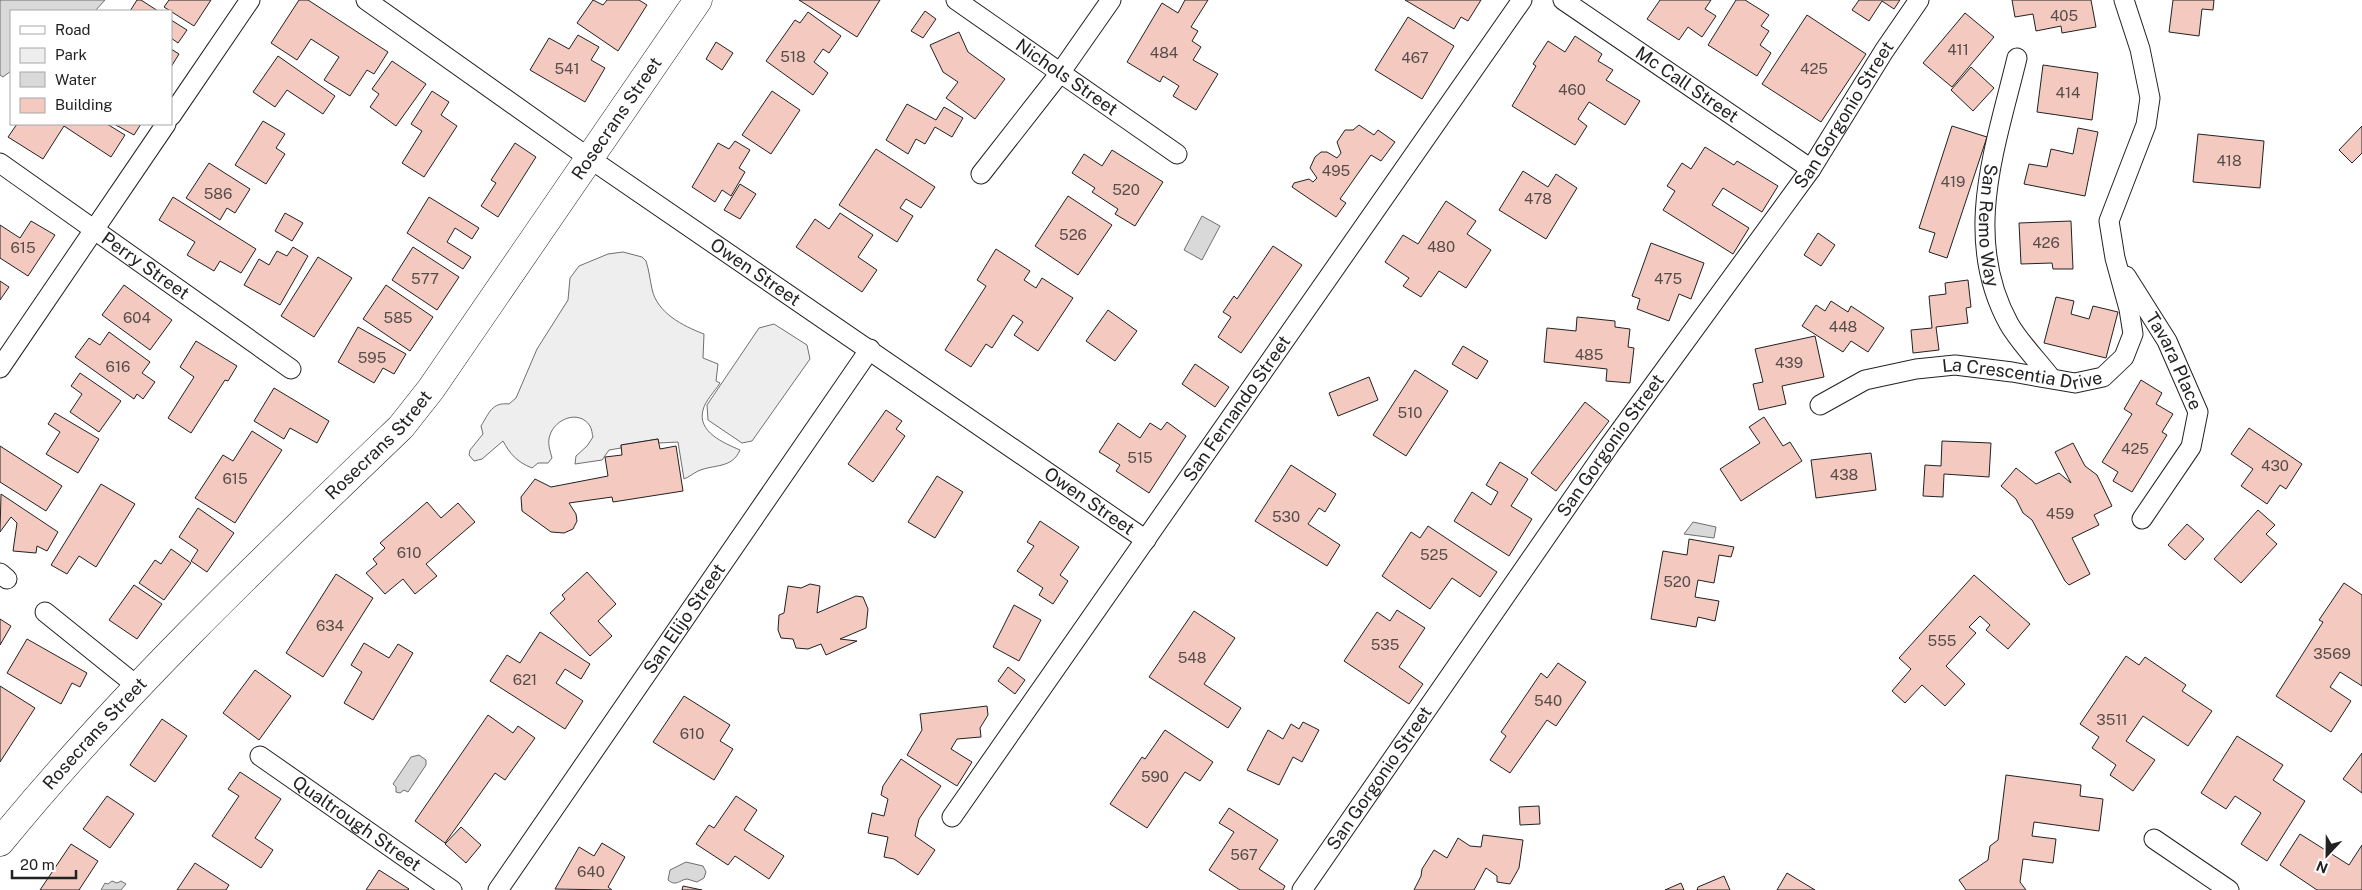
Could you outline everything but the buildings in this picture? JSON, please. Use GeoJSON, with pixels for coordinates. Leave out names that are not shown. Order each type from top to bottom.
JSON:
{"type":"FeatureCollection","features":[{"type":"Feature","properties":{"kind":"street"},"geometry":{"type":"LineString","coordinates":[[172,115],[250,0]]}},
{"type":"Feature","properties":{"kind":"street","name":"Owen Street"},"geometry":{"type":"LineString","coordinates":[[366,0],[589,158],[1146,540]]}},
{"type":"Feature","properties":{"kind":"street","name":"Rosecrans Street"},"geometry":{"type":"LineString","coordinates":[[0,842],[33,802],[137,686],[401,428],[431,389],[698,0]]}},
{"type":"Feature","properties":{"kind":"street","name":"Nichols Street"},"geometry":{"type":"LineString","coordinates":[[956,0],[1177,154]]}},
{"type":"Feature","properties":{"kind":"street"},"geometry":{"type":"LineString","coordinates":[[982,174],[1060,73],[1111,0]]}},
{"type":"Feature","properties":{"kind":"street","name":"San Fernando Street"},"geometry":{"type":"LineString","coordinates":[[952,817],[1146,540],[1217,434],[1319,292],[1522,0]]}},
{"type":"Feature","properties":{"kind":"street","name":"Mc Call Street"},"geometry":{"type":"LineString","coordinates":[[1563,0],[1811,169]]}},
{"type":"Feature","properties":{"kind":"street","name":"San Gorgonio Street"},"geometry":{"type":"LineString","coordinates":[[1302,890],[1609,446],[1811,169],[1884,51],[1919,0]]}},
{"type":"Feature","properties":{"kind":"street","name":"La Crescentia Drive"},"geometry":{"type":"LineString","coordinates":[[1820,405],[1865,380],[1916,369],[1955,365],[2052,378],[2075,383],[2103,376],[2124,358],[2132,334],[2129,309],[2115,258],[2109,221],[2146,125],[2150,98],[2140,49],[2124,0]]}},
{"type":"Feature","properties":{"kind":"street","name":"San Remo Way"},"geometry":{"type":"LineString","coordinates":[[2017,58],[1986,186],[1984,234],[1991,279],[2009,324],[2052,378]]}},
{"type":"Feature","properties":{"kind":"street"},"geometry":{"type":"LineString","coordinates":[[0,368],[165,125]]}},
{"type":"Feature","properties":{"kind":"street","name":"Perry Street"},"geometry":{"type":"LineString","coordinates":[[0,163],[291,369]]}},
{"type":"Feature","properties":{"kind":"street","name":"Tavara Place"},"geometry":{"type":"LineString","coordinates":[[2115,258],[2166,341],[2198,412],[2191,447],[2142,519]]}},
{"type":"Feature","properties":{"kind":"street","name":"San Elijo Street"},"geometry":{"type":"LineString","coordinates":[[498,890],[870,349]]}},
{"type":"Feature","properties":{"kind":"street"},"geometry":{"type":"LineString","coordinates":[[45,612],[137,686]]}},
{"type":"Feature","properties":{"kind":"street","name":"Qualtrough Street"},"geometry":{"type":"LineString","coordinates":[[260,756],[452,890]]}},
{"type":"Feature","properties":{"kind":"street"},"geometry":{"type":"LineString","coordinates":[[2154,839],[2229,890]]}},
{"type":"Feature","properties":{"kind":"green space"},"geometry":{"type":"Polygon","coordinates":[[[623,252],[642,257],[646,261],[652,289],[659,305],[665,312],[680,323],[704,334],[703,358],[718,364],[716,381],[720,383],[704,407],[702,418],[704,425],[713,436],[740,450],[737,456],[727,463],[698,471],[684,479],[678,442],[659,443],[658,439],[621,445],[621,448],[609,450],[602,460],[575,464],[576,456],[587,446],[593,437],[591,427],[580,418],[574,417],[562,421],[553,429],[549,441],[552,458],[548,463],[538,463],[532,468],[527,466],[514,457],[503,441],[482,459],[474,461],[469,455],[470,450],[483,434],[481,426],[492,409],[499,405],[509,404],[516,398],[537,349],[568,300],[570,278],[579,266],[608,254],[623,252]]]}},
{"type":"Feature","properties":{"kind":"green space"},"geometry":{"type":"Polygon","coordinates":[[[774,324],[807,345],[810,359],[752,441],[742,443],[708,420],[707,405],[759,328],[774,324]]]}},
{"type":"Feature","properties":{"kind":"water"},"geometry":{"type":"Polygon","coordinates":[[[0,0],[105,0],[96,10],[10,10],[10,72],[3,77],[0,75],[0,0]]]}},
{"type":"Feature","properties":{"kind":"water"},"geometry":{"type":"Polygon","coordinates":[[[1202,216],[1220,226],[1202,260],[1184,250],[1202,216]]]}},
{"type":"Feature","properties":{"kind":"water"},"geometry":{"type":"Polygon","coordinates":[[[1693,522],[1716,527],[1714,538],[1684,534],[1693,522]]]}},
{"type":"Feature","properties":{"kind":"water"},"geometry":{"type":"Polygon","coordinates":[[[419,755],[426,760],[426,765],[408,792],[404,790],[400,793],[396,792],[396,787],[393,784],[411,757],[419,755]]]}},
{"type":"Feature","properties":{"kind":"water"},"geometry":{"type":"Polygon","coordinates":[[[686,862],[703,866],[706,872],[704,878],[697,882],[687,879],[673,883],[668,880],[670,870],[686,862]]]}},
{"type":"Feature","properties":{"kind":"water"},"geometry":{"type":"Polygon","coordinates":[[[112,881],[117,883],[121,881],[126,884],[121,890],[101,890],[105,883],[108,884],[112,881]]]}}]}
